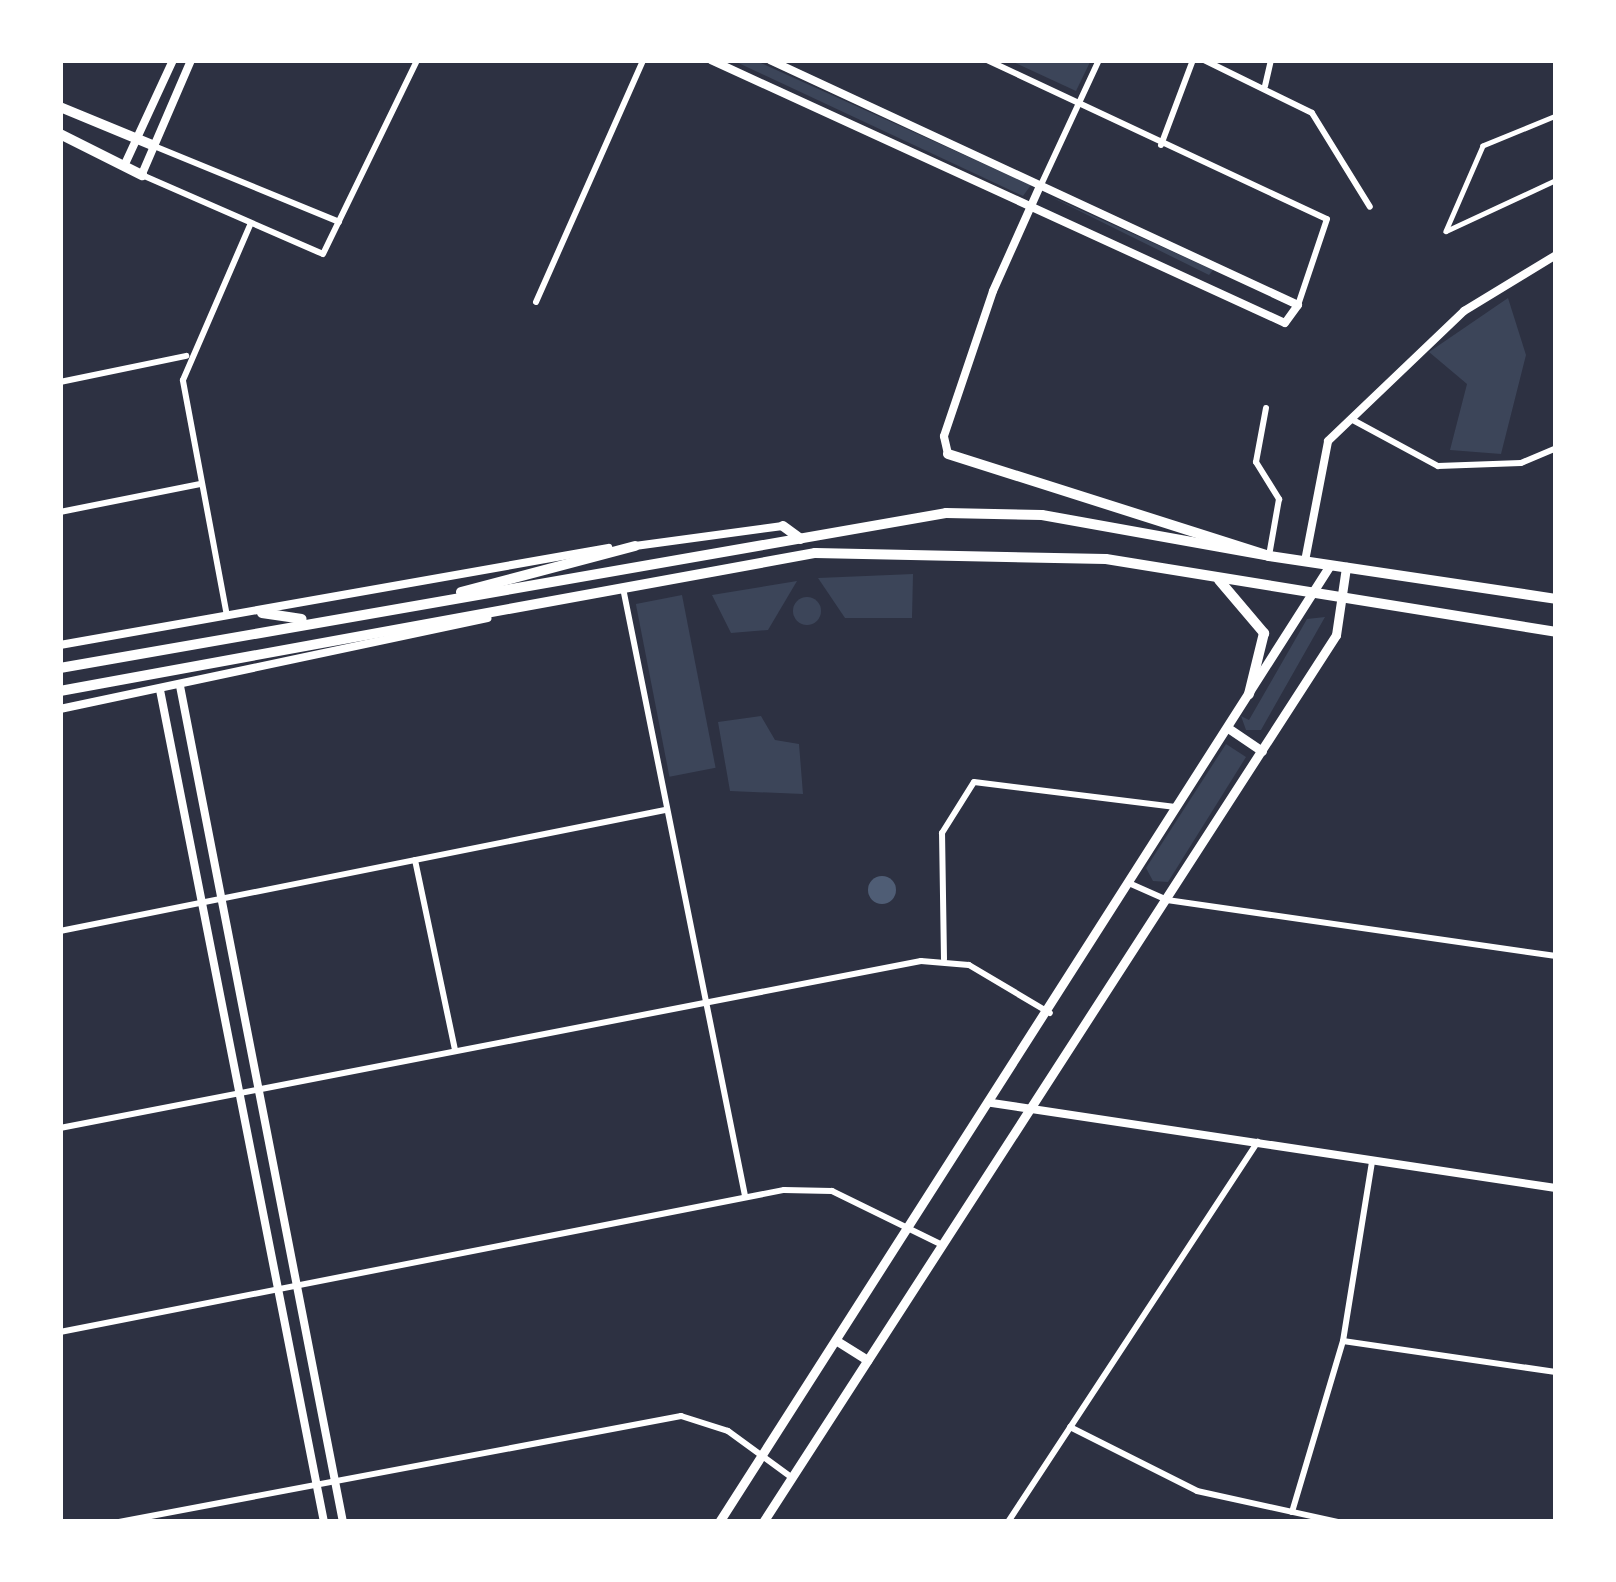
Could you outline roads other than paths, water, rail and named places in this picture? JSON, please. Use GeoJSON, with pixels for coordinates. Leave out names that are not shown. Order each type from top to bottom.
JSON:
{"type":"FeatureCollection","features":[{"type":"Feature","properties":{"kind":"main road"},"geometry":{"type":"LineString","coordinates":[[60,107],[152,146]]}},
{"type":"Feature","properties":{"kind":"main road"},"geometry":{"type":"LineString","coordinates":[[60,134],[142,175]]}},
{"type":"Feature","properties":{"kind":"main road"},"geometry":{"type":"LineString","coordinates":[[948,454],[1269,556]]}},
{"type":"Feature","properties":{"kind":"main road"},"geometry":{"type":"LineString","coordinates":[[60,668],[946,513],[1086,524],[1556,599]]}},
{"type":"Feature","properties":{"kind":"main road"},"geometry":{"type":"LineString","coordinates":[[784,526],[799,530],[803,554]]}},
{"type":"Feature","properties":{"kind":"main road"},"geometry":{"type":"LineString","coordinates":[[444,599],[635,546]]}},
{"type":"Feature","properties":{"kind":"main road"},"geometry":{"type":"LineString","coordinates":[[60,691],[803,554],[1106,559],[1556,632]]}},
{"type":"Feature","properties":{"kind":"main road"},"geometry":{"type":"LineString","coordinates":[[719,1522],[1050,1013],[1330,565]]}},
{"type":"Feature","properties":{"kind":"main road"},"geometry":{"type":"LineString","coordinates":[[763,1522],[1336,635],[1346,567]]}},
{"type":"Feature","properties":{"kind":"main road"},"geometry":{"type":"LineString","coordinates":[[1216,578],[1260,617],[1249,694]]}},
{"type":"Feature","properties":{"kind":"main road"},"geometry":{"type":"LineString","coordinates":[[262,613],[317,621]]}},
{"type":"Feature","properties":{"kind":"main road"},"geometry":{"type":"LineString","coordinates":[[1228,728],[1262,751]]}},
{"type":"Feature","properties":{"kind":"main road"},"geometry":{"type":"LineString","coordinates":[[837,1341],[868,1360]]}},
{"type":"Feature","properties":{"kind":"street"},"geometry":{"type":"LineString","coordinates":[[125,164],[173,60]]}},
{"type":"Feature","properties":{"kind":"street"},"geometry":{"type":"LineString","coordinates":[[191,60],[142,175],[323,254],[417,60]]}},
{"type":"Feature","properties":{"kind":"street"},"geometry":{"type":"LineString","coordinates":[[536,302],[643,60]]}},
{"type":"Feature","properties":{"kind":"street"},"geometry":{"type":"LineString","coordinates":[[711,60],[1029,211],[1285,323],[1298,305],[1330,227],[987,60]]}},
{"type":"Feature","properties":{"kind":"street"},"geometry":{"type":"LineString","coordinates":[[770,60],[1298,305]]}},
{"type":"Feature","properties":{"kind":"street"},"geometry":{"type":"LineString","coordinates":[[948,454],[944,436],[1029,211],[1100,60]]}},
{"type":"Feature","properties":{"kind":"street"},"geometry":{"type":"LineString","coordinates":[[1161,145],[1193,60]]}},
{"type":"Feature","properties":{"kind":"street"},"geometry":{"type":"LineString","coordinates":[[1204,60],[1312,113],[1370,207]]}},
{"type":"Feature","properties":{"kind":"street"},"geometry":{"type":"LineString","coordinates":[[1265,86],[1271,60]]}},
{"type":"Feature","properties":{"kind":"street"},"geometry":{"type":"LineString","coordinates":[[1556,116],[1483,146],[1446,231],[1556,179]]}},
{"type":"Feature","properties":{"kind":"street"},"geometry":{"type":"LineString","coordinates":[[152,146],[339,222]]}},
{"type":"Feature","properties":{"kind":"street"},"geometry":{"type":"LineString","coordinates":[[228,619],[200,484],[186,356],[250,225]]}},
{"type":"Feature","properties":{"kind":"street"},"geometry":{"type":"LineString","coordinates":[[1305,561],[1320,463],[1348,416],[1465,311],[1556,255]]}},
{"type":"Feature","properties":{"kind":"street"},"geometry":{"type":"LineString","coordinates":[[1214,292],[1222,271]]}},
{"type":"Feature","properties":{"kind":"street"},"geometry":{"type":"LineString","coordinates":[[60,382],[186,356]]}},
{"type":"Feature","properties":{"kind":"street"},"geometry":{"type":"LineString","coordinates":[[1266,408],[1256,462],[1279,499],[1269,556]]}},
{"type":"Feature","properties":{"kind":"street"},"geometry":{"type":"LineString","coordinates":[[1348,416],[1438,466],[1522,463],[1556,448]]}},
{"type":"Feature","properties":{"kind":"street"},"geometry":{"type":"LineString","coordinates":[[60,512],[200,484]]}},
{"type":"Feature","properties":{"kind":"street"},"geometry":{"type":"LineString","coordinates":[[60,645],[635,546],[784,526]]}},
{"type":"Feature","properties":{"kind":"street"},"geometry":{"type":"LineString","coordinates":[[623,585],[745,1196]]}},
{"type":"Feature","properties":{"kind":"street"},"geometry":{"type":"LineString","coordinates":[[60,709],[549,601]]}},
{"type":"Feature","properties":{"kind":"street"},"geometry":{"type":"LineString","coordinates":[[180,686],[343,1522]]}},
{"type":"Feature","properties":{"kind":"street"},"geometry":{"type":"LineString","coordinates":[[160,690],[324,1522]]}},
{"type":"Feature","properties":{"kind":"street"},"geometry":{"type":"LineString","coordinates":[[171,740],[190,736]]}},
{"type":"Feature","properties":{"kind":"street"},"geometry":{"type":"LineString","coordinates":[[944,959],[942,833],[974,782],[1178,808]]}},
{"type":"Feature","properties":{"kind":"street"},"geometry":{"type":"LineString","coordinates":[[60,931],[665,810]]}},
{"type":"Feature","properties":{"kind":"street"},"geometry":{"type":"LineString","coordinates":[[191,836],[209,832]]}},
{"type":"Feature","properties":{"kind":"street"},"geometry":{"type":"LineString","coordinates":[[415,860],[455,1052]]}},
{"type":"Feature","properties":{"kind":"street"},"geometry":{"type":"LineString","coordinates":[[1131,884],[1166,900],[1556,956]]}},
{"type":"Feature","properties":{"kind":"street"},"geometry":{"type":"LineString","coordinates":[[214,954],[232,951]]}},
{"type":"Feature","properties":{"kind":"street"},"geometry":{"type":"LineString","coordinates":[[60,1128],[944,959],[1050,1013]]}},
{"type":"Feature","properties":{"kind":"street"},"geometry":{"type":"LineString","coordinates":[[232,1052],[249,1049]]}},
{"type":"Feature","properties":{"kind":"street"},"geometry":{"type":"LineString","coordinates":[[992,1103],[1556,1187]]}},
{"type":"Feature","properties":{"kind":"street"},"geometry":{"type":"LineString","coordinates":[[1008,1522],[1258,1142]]}},
{"type":"Feature","properties":{"kind":"street"},"geometry":{"type":"LineString","coordinates":[[1292,1512],[1342,1341],[1372,1161]]}},
{"type":"Feature","properties":{"kind":"street"},"geometry":{"type":"LineString","coordinates":[[60,1332],[745,1196],[832,1191],[907,1234],[944,1245]]}},
{"type":"Feature","properties":{"kind":"street"},"geometry":{"type":"LineString","coordinates":[[262,1206],[282,1202]]}},
{"type":"Feature","properties":{"kind":"street"},"geometry":{"type":"LineString","coordinates":[[1342,1341],[1556,1372]]}},
{"type":"Feature","properties":{"kind":"street"},"geometry":{"type":"LineString","coordinates":[[119,1522],[681,1416],[763,1454],[791,1477]]}},
{"type":"Feature","properties":{"kind":"street"},"geometry":{"type":"LineString","coordinates":[[1070,1427],[1197,1491],[1339,1522]]}}]}
